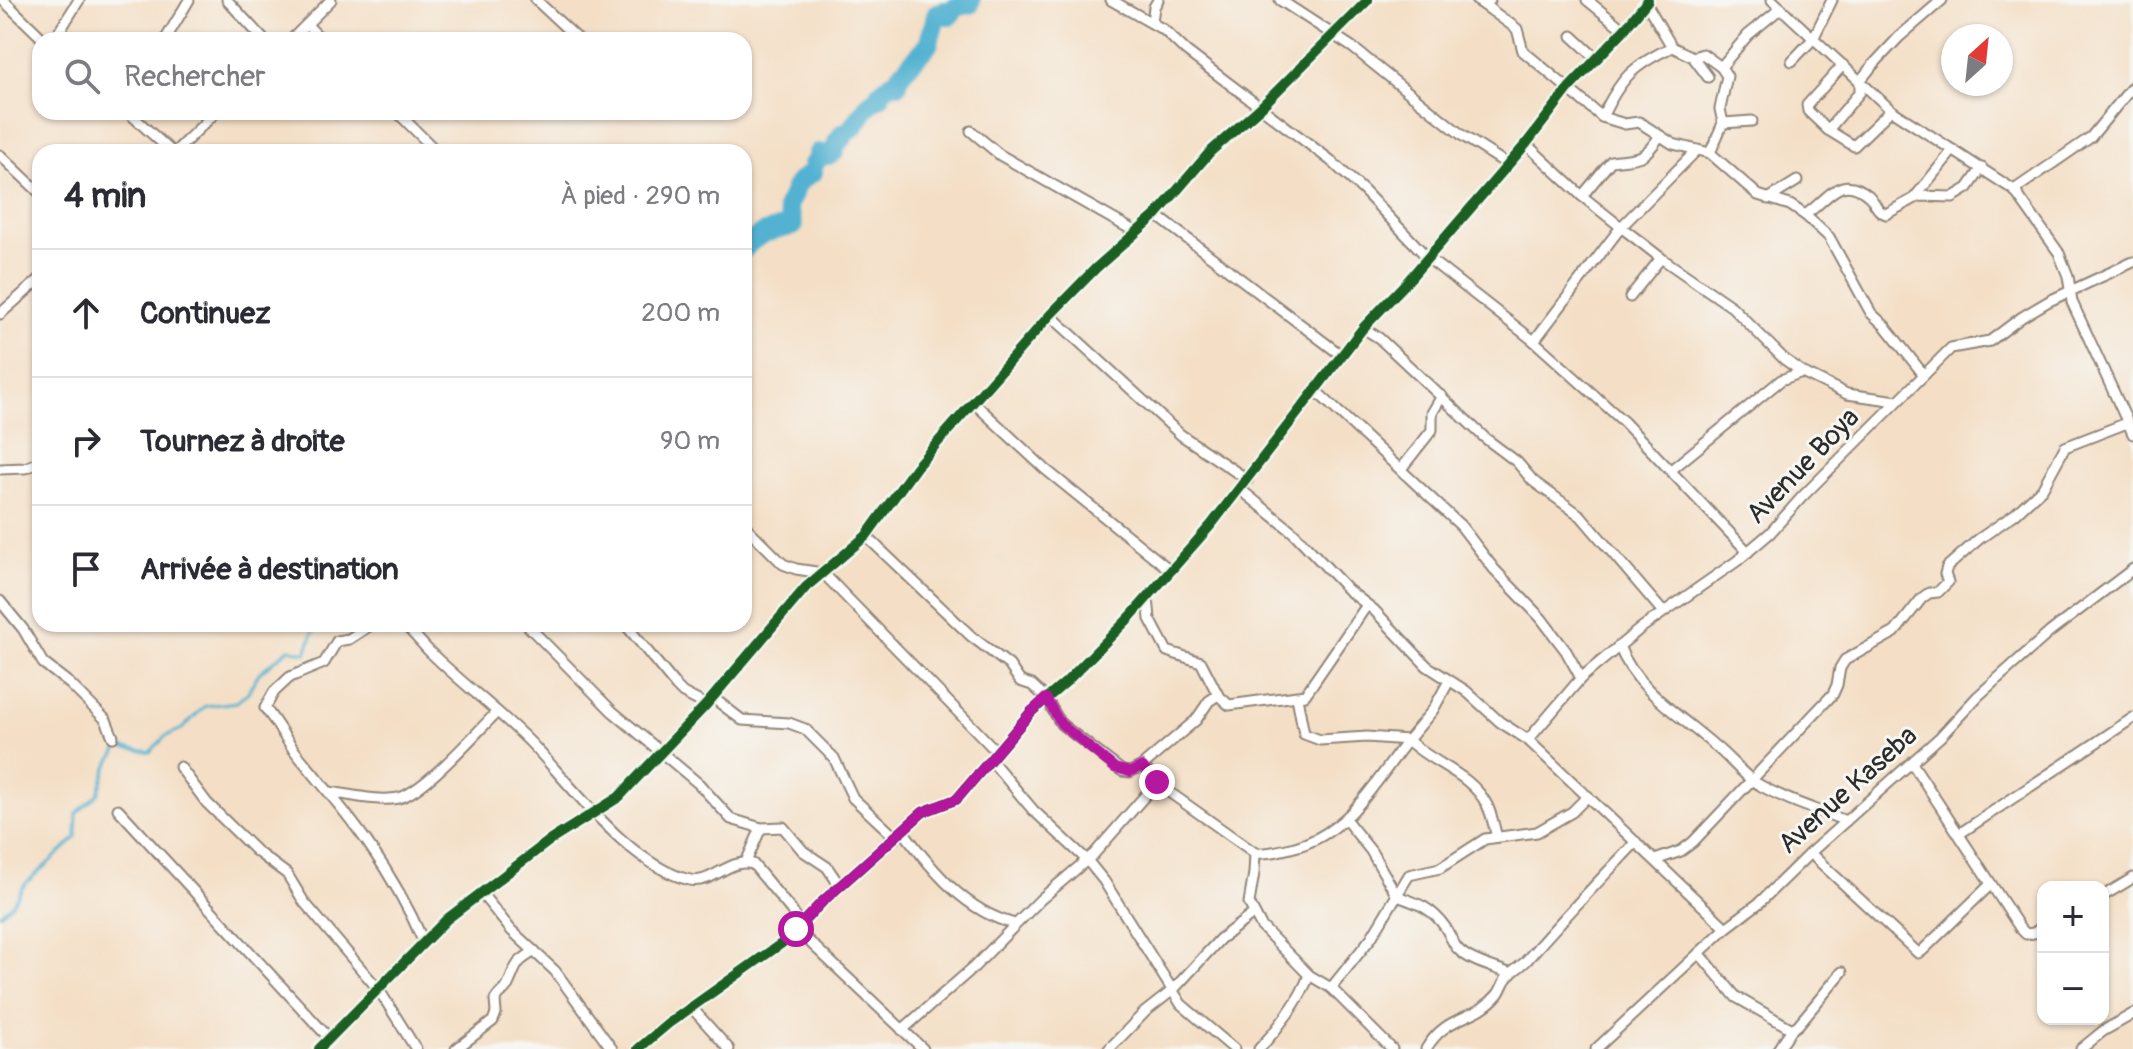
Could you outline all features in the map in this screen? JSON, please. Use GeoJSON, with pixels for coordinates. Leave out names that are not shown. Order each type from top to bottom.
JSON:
{"type":"FeatureCollection","features":[{"type":"Feature","properties":{"kind":"street"},"geometry":{"type":"LineString","coordinates":[[3,0],[36,32]]}},
{"type":"Feature","properties":{"kind":"street"},"geometry":{"type":"LineString","coordinates":[[59,32],[79,0]]}},
{"type":"Feature","properties":{"kind":"street"},"geometry":{"type":"LineString","coordinates":[[170,32],[189,0]]}},
{"type":"Feature","properties":{"kind":"street"},"geometry":{"type":"LineString","coordinates":[[227,0],[257,32]]}},
{"type":"Feature","properties":{"kind":"street"},"geometry":{"type":"LineString","coordinates":[[300,32],[331,0]]}},
{"type":"Feature","properties":{"kind":"street"},"geometry":{"type":"LineString","coordinates":[[536,0],[570,32]]}},
{"type":"Feature","properties":{"kind":"street"},"geometry":{"type":"LineString","coordinates":[[1111,0],[1152,22],[1330,160],[1428,258],[1534,341],[1624,422],[1748,552]]}},
{"type":"Feature","properties":{"kind":"street"},"geometry":{"type":"LineString","coordinates":[[1152,22],[1158,0]]}},
{"type":"Feature","properties":{"kind":"street"},"geometry":{"type":"LineString","coordinates":[[1280,0],[1352,47],[1463,136],[1507,164]]}},
{"type":"Feature","properties":{"kind":"street"},"geometry":{"type":"LineString","coordinates":[[319,1049],[447,919],[549,841],[619,797],[709,701],[806,587],[866,536],[916,467],[1050,315],[1096,268],[1156,215],[1210,152],[1260,108],[1368,0]]}},
{"type":"Feature","properties":{"kind":"street"},"geometry":{"type":"LineString","coordinates":[[1587,0],[1624,30]]}},
{"type":"Feature","properties":{"kind":"street"},"geometry":{"type":"LineString","coordinates":[[1772,0],[1891,110],[2014,190],[2059,253],[2072,302],[2133,434]]}},
{"type":"Feature","properties":{"kind":"street"},"geometry":{"type":"LineString","coordinates":[[1792,61],[1813,39],[1832,0]]}},
{"type":"Feature","properties":{"kind":"street"},"geometry":{"type":"LineString","coordinates":[[1828,130],[1860,92],[1860,81],[1872,66],[1899,37],[1942,0]]}},
{"type":"Feature","properties":{"kind":"street"},"geometry":{"type":"LineString","coordinates":[[638,1049],[785,941],[840,886],[923,812],[957,799],[1046,698],[1066,682],[1148,597],[1248,480],[1363,328],[1428,258],[1526,144],[1569,88],[1647,1],[1672,47],[1693,57],[1708,77]]}},
{"type":"Feature","properties":{"kind":"street"},"geometry":{"type":"LineString","coordinates":[[1483,2],[1517,29],[1523,51],[1602,117],[1625,124],[1639,122],[1659,137],[1685,149],[1710,153],[1758,195],[1790,205],[1805,215],[1829,237],[1871,313],[1924,375]]}},
{"type":"Feature","properties":{"kind":"street"},"geometry":{"type":"LineString","coordinates":[[1721,67],[1748,35],[1781,8]]}},
{"type":"Feature","properties":{"kind":"street"},"geometry":{"type":"LineString","coordinates":[[307,25],[314,32]]}},
{"type":"Feature","properties":{"kind":"street"},"geometry":{"type":"LineString","coordinates":[[1572,36],[1597,59]]}},
{"type":"Feature","properties":{"kind":"street"},"geometry":{"type":"LineString","coordinates":[[1602,117],[1627,74],[1652,56],[1672,47]]}},
{"type":"Feature","properties":{"kind":"street"},"geometry":{"type":"LineString","coordinates":[[1693,57],[1703,54],[1721,67],[1727,76],[1720,109],[1723,123],[1710,153]]}},
{"type":"Feature","properties":{"kind":"street"},"geometry":{"type":"LineString","coordinates":[[1843,65],[1807,105],[1808,111],[1828,130],[1854,146],[1891,110]]}},
{"type":"Feature","properties":{"kind":"street"},"geometry":{"type":"LineString","coordinates":[[1851,73],[1872,66]]}},
{"type":"Feature","properties":{"kind":"street"},"geometry":{"type":"LineString","coordinates":[[2014,190],[2091,137],[2133,86]]}},
{"type":"Feature","properties":{"kind":"street"},"geometry":{"type":"LineString","coordinates":[[137,120],[165,144]]}},
{"type":"Feature","properties":{"kind":"street"},"geometry":{"type":"LineString","coordinates":[[182,144],[208,120]]}},
{"type":"Feature","properties":{"kind":"street"},"geometry":{"type":"LineString","coordinates":[[405,120],[429,144]]}},
{"type":"Feature","properties":{"kind":"street"},"geometry":{"type":"LineString","coordinates":[[1723,123],[1752,121]]}},
{"type":"Feature","properties":{"kind":"street"},"geometry":{"type":"LineString","coordinates":[[971,131],[1000,155],[1136,232]]}},
{"type":"Feature","properties":{"kind":"street"},"geometry":{"type":"LineString","coordinates":[[1582,196],[1611,161],[1645,156],[1659,137]]}},
{"type":"Feature","properties":{"kind":"street"},"geometry":{"type":"LineString","coordinates":[[1526,144],[1621,227],[1732,307],[1784,359],[1802,372],[1847,394],[1897,401]]}},
{"type":"Feature","properties":{"kind":"street"},"geometry":{"type":"LineString","coordinates":[[1534,341],[1621,227],[1697,150]]}},
{"type":"Feature","properties":{"kind":"street"},"geometry":{"type":"LineString","coordinates":[[1805,215],[1837,187],[1846,185],[1869,196],[1880,212],[1886,214],[1915,197],[1953,150]]}},
{"type":"Feature","properties":{"kind":"street"},"geometry":{"type":"LineString","coordinates":[[0,155],[32,185]]}},
{"type":"Feature","properties":{"kind":"street"},"geometry":{"type":"LineString","coordinates":[[1915,197],[1953,197],[1968,188],[1982,168]]}},
{"type":"Feature","properties":{"kind":"street"},"geometry":{"type":"LineString","coordinates":[[1768,199],[1797,181]]}},
{"type":"Feature","properties":{"kind":"street"},"geometry":{"type":"LineString","coordinates":[[1156,215],[1341,355]]}},
{"type":"Feature","properties":{"kind":"street"},"geometry":{"type":"LineString","coordinates":[[1630,297],[1661,258]]}},
{"type":"Feature","properties":{"kind":"street","name":"Avenue Boya"},"geometry":{"type":"LineString","coordinates":[[1528,740],[1581,678],[1663,612],[1770,533],[1953,346],[1990,341],[2022,317],[2133,262]]}},
{"type":"Feature","properties":{"kind":"street"},"geometry":{"type":"LineString","coordinates":[[0,314],[32,286]]}},
{"type":"Feature","properties":{"kind":"street"},"geometry":{"type":"LineString","coordinates":[[1050,315],[1181,435],[1248,480]]}},
{"type":"Feature","properties":{"kind":"street"},"geometry":{"type":"LineString","coordinates":[[1363,328],[1379,338],[1485,438],[1517,462],[1533,481],[1581,516],[1663,612]]}},
{"type":"Feature","properties":{"kind":"street"},"geometry":{"type":"LineString","coordinates":[[1671,470],[1781,380],[1802,372]]}},
{"type":"Feature","properties":{"kind":"street"},"geometry":{"type":"LineString","coordinates":[[1316,391],[1461,526],[1494,569],[1541,618],[1566,651],[1581,678]]}},
{"type":"Feature","properties":{"kind":"street"},"geometry":{"type":"LineString","coordinates":[[1401,469],[1432,430],[1432,413],[1442,396]]}},
{"type":"Feature","properties":{"kind":"street"},"geometry":{"type":"LineString","coordinates":[[973,402],[1045,469],[1170,570]]}},
{"type":"Feature","properties":{"kind":"street"},"geometry":{"type":"LineString","coordinates":[[1655,860],[1681,851],[1693,842],[1833,694],[1845,660],[1895,632],[1922,598],[1945,587],[1948,582],[1945,574],[1947,567],[2042,489],[2065,447],[2127,423]]}},
{"type":"Feature","properties":{"kind":"street"},"geometry":{"type":"LineString","coordinates":[[0,469],[32,465]]}},
{"type":"Feature","properties":{"kind":"street"},"geometry":{"type":"LineString","coordinates":[[1240,489],[1293,532],[1427,666],[1466,691],[1500,722],[1528,740],[1726,928]]}},
{"type":"Feature","properties":{"kind":"street"},"geometry":{"type":"LineString","coordinates":[[752,536],[783,564],[823,573],[993,755],[1033,810],[1087,860],[1104,881],[1189,1012],[1234,1049]]}},
{"type":"Feature","properties":{"kind":"street"},"geometry":{"type":"LineString","coordinates":[[866,536],[971,636],[1009,665],[1020,681],[1032,685],[1046,698],[1061,724],[1115,768],[1130,772],[1142,766],[1196,720],[1209,701],[1218,695]]}},
{"type":"Feature","properties":{"kind":"street","name":"Avenue Kaseba"},"geometry":{"type":"LineString","coordinates":[[1596,1049],[1726,928],[1759,903],[1810,853],[1912,763],[2027,652],[2133,569]]}},
{"type":"Feature","properties":{"kind":"street"},"geometry":{"type":"LineString","coordinates":[[1148,597],[1150,619],[1167,651],[1201,662],[1218,695],[1229,705],[1297,697],[1307,692],[1367,605]]}},
{"type":"Feature","properties":{"kind":"street"},"geometry":{"type":"LineString","coordinates":[[0,601],[31,640],[43,663],[98,711],[111,727],[113,737]]}},
{"type":"Feature","properties":{"kind":"street"},"geometry":{"type":"LineString","coordinates":[[1130,617],[1150,619]]}},
{"type":"Feature","properties":{"kind":"street"},"geometry":{"type":"LineString","coordinates":[[360,632],[349,639],[337,641],[324,663],[290,677],[274,692],[265,708],[295,752],[381,859],[411,912],[424,943]]}},
{"type":"Feature","properties":{"kind":"street"},"geometry":{"type":"LineString","coordinates":[[411,632],[528,741],[593,811],[648,860],[689,880],[701,880],[739,862],[753,864],[785,901],[796,918],[796,929],[923,1049]]}},
{"type":"Feature","properties":{"kind":"street"},"geometry":{"type":"LineString","coordinates":[[534,632],[612,711],[699,784],[731,819],[761,828],[783,827],[803,851],[827,867],[840,886]]}},
{"type":"Feature","properties":{"kind":"street"},"geometry":{"type":"LineString","coordinates":[[632,632],[683,693],[709,701],[742,720],[789,723],[805,729],[834,758],[853,798],[900,834],[975,908],[993,919],[1015,924]]}},
{"type":"Feature","properties":{"kind":"street"},"geometry":{"type":"LineString","coordinates":[[1619,646],[1628,667],[1668,708],[1714,744],[1752,780],[1786,799],[1846,821]]}},
{"type":"Feature","properties":{"kind":"street"},"geometry":{"type":"LineString","coordinates":[[1142,766],[1157,782],[1255,853],[1266,854],[1300,846],[1325,836],[1346,820],[1365,799],[1433,710],[1449,681]]}},
{"type":"Feature","properties":{"kind":"street"},"geometry":{"type":"LineString","coordinates":[[1297,697],[1304,734],[1320,740],[1367,737],[1408,740],[1418,750],[1471,782],[1488,807],[1497,837]]}},
{"type":"Feature","properties":{"kind":"street"},"geometry":{"type":"LineString","coordinates":[[330,792],[376,798],[406,795],[427,781],[497,712]]}},
{"type":"Feature","properties":{"kind":"street"},"geometry":{"type":"LineString","coordinates":[[1959,834],[2133,718]]}},
{"type":"Feature","properties":{"kind":"street"},"geometry":{"type":"LineString","coordinates":[[1912,763],[2026,934],[2037,931]]}},
{"type":"Feature","properties":{"kind":"street"},"geometry":{"type":"LineString","coordinates":[[180,767],[207,803],[256,851],[287,874],[304,902],[379,990],[416,1049]]}},
{"type":"Feature","properties":{"kind":"street"},"geometry":{"type":"LineString","coordinates":[[902,1030],[1087,860],[1157,782]]}},
{"type":"Feature","properties":{"kind":"street"},"geometry":{"type":"LineString","coordinates":[[1331,988],[1371,938],[1409,875],[1440,868],[1485,839],[1537,832],[1572,812],[1588,796]]}},
{"type":"Feature","properties":{"kind":"street"},"geometry":{"type":"LineString","coordinates":[[118,809],[329,1038]]}},
{"type":"Feature","properties":{"kind":"street"},"geometry":{"type":"LineString","coordinates":[[1346,820],[1371,851],[1397,896],[1423,905],[1432,912],[1458,950],[1511,974]]}},
{"type":"Feature","properties":{"kind":"street"},"geometry":{"type":"LineString","coordinates":[[746,862],[761,828]]}},
{"type":"Feature","properties":{"kind":"street"},"geometry":{"type":"LineString","coordinates":[[1426,1049],[1441,1028],[1473,1013],[1498,994],[1511,974],[1636,842]]}},
{"type":"Feature","properties":{"kind":"street"},"geometry":{"type":"LineString","coordinates":[[1255,853],[1249,893],[1253,914],[1261,926],[1309,975],[1331,988],[1392,1049]]}},
{"type":"Feature","properties":{"kind":"street"},"geometry":{"type":"LineString","coordinates":[[1810,853],[1918,953],[1991,884]]}},
{"type":"Feature","properties":{"kind":"street"},"geometry":{"type":"LineString","coordinates":[[2109,892],[2133,878]]}},
{"type":"Feature","properties":{"kind":"street"},"geometry":{"type":"LineString","coordinates":[[482,894],[511,930],[567,985],[612,1049]]}},
{"type":"Feature","properties":{"kind":"street"},"geometry":{"type":"LineString","coordinates":[[1109,1049],[1145,1012],[1173,990],[1236,924],[1253,914]]}},
{"type":"Feature","properties":{"kind":"street"},"geometry":{"type":"LineString","coordinates":[[456,1049],[493,1021],[495,1000],[508,984],[513,969],[535,951]]}},
{"type":"Feature","properties":{"kind":"street"},"geometry":{"type":"LineString","coordinates":[[1699,953],[1736,997],[1792,1029]]}},
{"type":"Feature","properties":{"kind":"street"},"geometry":{"type":"LineString","coordinates":[[1778,1049],[1842,972]]}},
{"type":"Feature","properties":{"kind":"street"},"geometry":{"type":"LineString","coordinates":[[1259,1049],[1280,1026],[1309,975]]}},
{"type":"Feature","properties":{"kind":"street"},"geometry":{"type":"LineString","coordinates":[[692,1008],[729,1049]]}},
{"type":"Feature","properties":{"kind":"street"},"geometry":{"type":"LineString","coordinates":[[2081,1049],[2103,1031],[2133,1014]]}},
{"type":"Feature","properties":{"kind":"waterway"},"geometry":{"type":"LineString","coordinates":[[752,242],[773,230],[793,226],[787,206],[798,184],[813,172],[818,153],[828,155],[834,152],[838,140],[843,138],[842,134],[853,127],[869,105],[880,97],[880,92],[892,83],[898,84],[899,76],[928,45],[937,13],[945,11],[950,16],[956,7],[970,4],[971,0]]}},
{"type":"Feature","properties":{"kind":"waterway"},"geometry":{"type":"LineString","coordinates":[[0,914],[12,904],[25,884],[76,838],[77,813],[98,794],[107,767],[119,747],[150,752],[166,736],[182,729],[205,706],[237,702],[248,692],[259,673],[289,649],[306,653],[313,632]]}},
{"type":"Feature","properties":{"kind":"cycle path"},"geometry":{"type":"LineString","coordinates":[[319,1049],[447,919],[549,841],[619,797],[706,705],[806,587],[866,536],[916,467],[1050,315],[1096,268],[1156,215],[1210,152],[1260,108],[1368,0]]}},
{"type":"Feature","properties":{"kind":"cycle path"},"geometry":{"type":"LineString","coordinates":[[638,1049],[669,1023],[785,941],[822,902],[923,812],[957,799],[1031,712],[1066,682],[1130,617],[1211,525],[1363,328],[1406,283],[1526,144],[1569,88],[1648,0]]}},
{"type":"Feature","properties":{"kind":"route"},"geometry":{"type":"LineString","coordinates":[[796,929],[923,812],[957,799],[996,751],[1046,698],[1061,724],[1115,768],[1130,772],[1142,766],[1157,782]]}}]}
